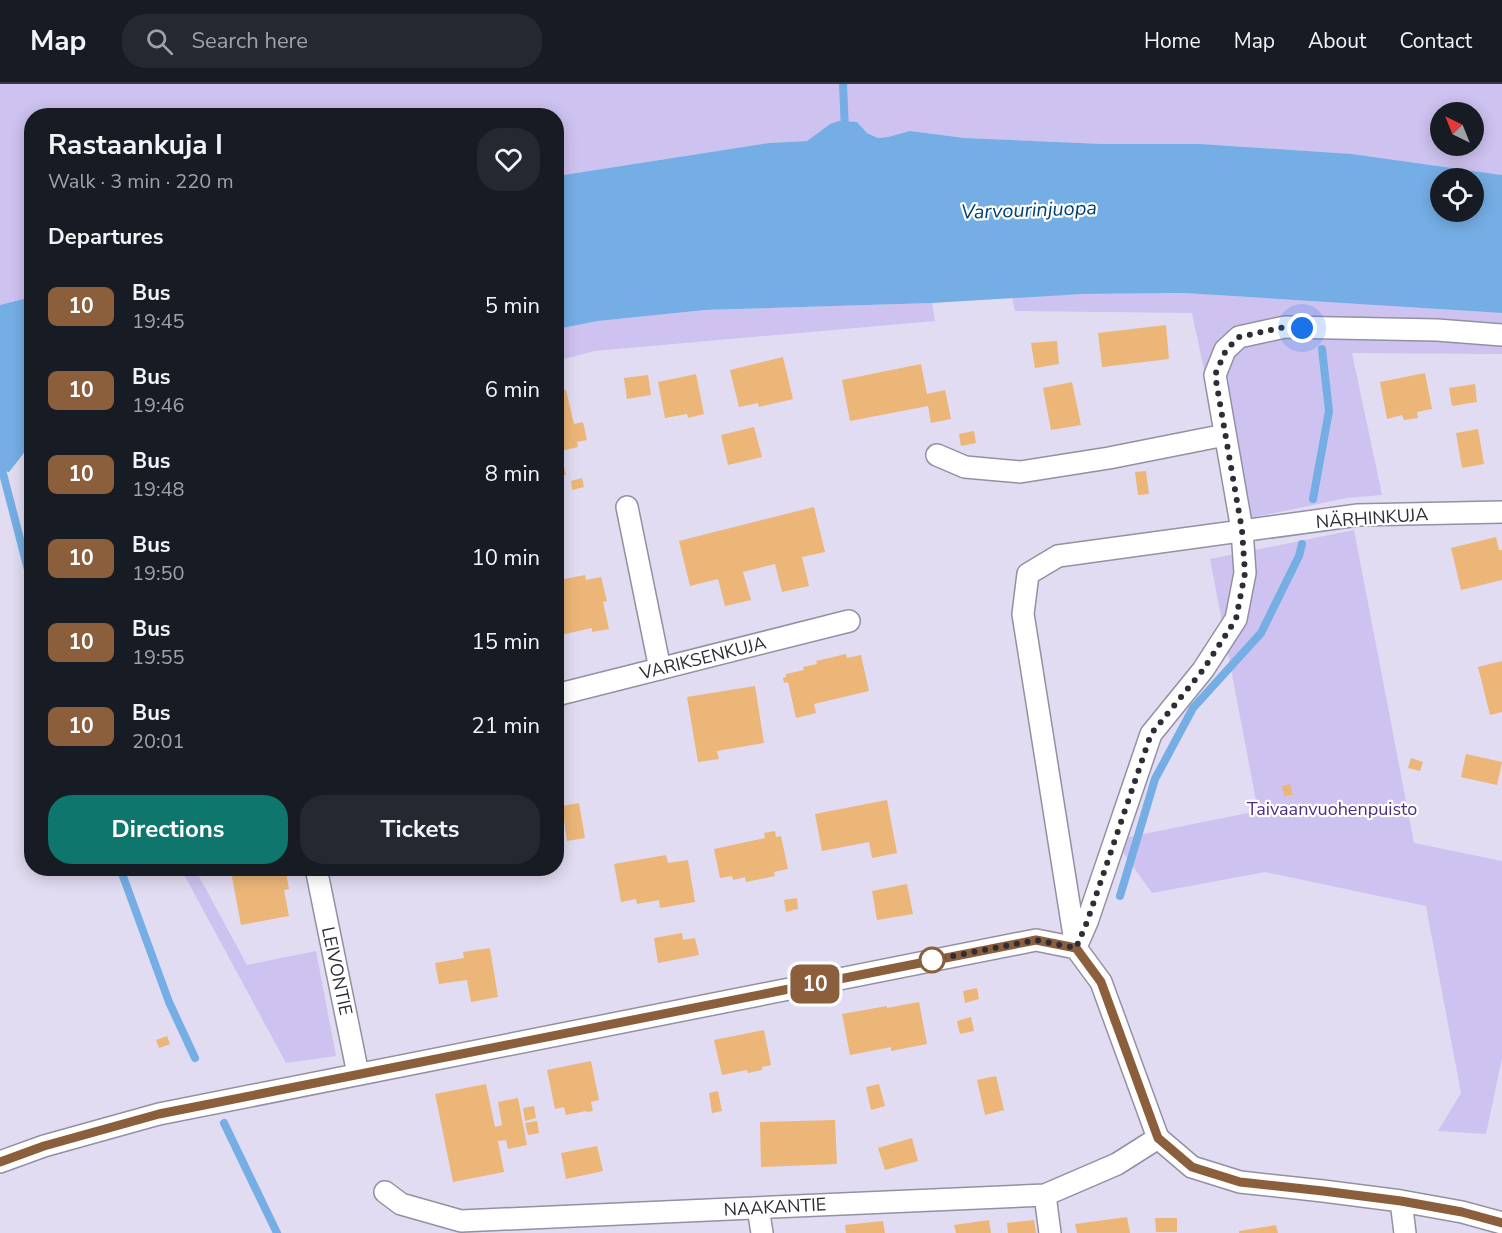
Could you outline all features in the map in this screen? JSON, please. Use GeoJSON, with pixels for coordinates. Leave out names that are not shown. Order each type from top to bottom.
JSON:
{"type":"FeatureCollection","features":[{"type":"Feature","properties":{"kind":"street"},"geometry":{"type":"LineString","coordinates":[[1076,948],[1151,734],[1203,670],[1236,619],[1245,573],[1242,530],[1215,375],[1226,350],[1239,337],[1285,327],[1437,330],[1502,334]]}},
{"type":"Feature","properties":{"kind":"street"},"geometry":{"type":"LineString","coordinates":[[937,455],[965,467],[1020,472],[1109,458],[1226,435]]}},
{"type":"Feature","properties":{"kind":"street"},"geometry":{"type":"LineString","coordinates":[[627,507],[660,669]]}},
{"type":"Feature","properties":{"kind":"street","name":"NÄRHINKUJA"},"geometry":{"type":"LineString","coordinates":[[1076,948],[1023,614],[1028,574],[1058,556],[1242,530],[1358,515],[1502,512]]}},
{"type":"Feature","properties":{"kind":"street","name":"VARIKSENKUJA"},"geometry":{"type":"LineString","coordinates":[[564,692],[849,621]]}},
{"type":"Feature","properties":{"kind":"street","name":"LEIVONTIE"},"geometry":{"type":"LineString","coordinates":[[318,876],[358,1074]]}},
{"type":"Feature","properties":{"kind":"street"},"geometry":{"type":"LineString","coordinates":[[0,1162],[44,1146],[159,1114],[1036,940],[1076,948],[1101,982],[1158,1138],[1192,1167],[1240,1182],[1401,1201],[1502,1222]]}},
{"type":"Feature","properties":{"kind":"street","name":"NAAKANTIE"},"geometry":{"type":"LineString","coordinates":[[385,1192],[401,1204],[460,1221],[1045,1195],[1117,1164],[1158,1138]]}},
{"type":"Feature","properties":{"kind":"street"},"geometry":{"type":"LineString","coordinates":[[1045,1195],[1050,1233]]}},
{"type":"Feature","properties":{"kind":"street"},"geometry":{"type":"LineString","coordinates":[[1401,1201],[1405,1233]]}},
{"type":"Feature","properties":{"kind":"street"},"geometry":{"type":"LineString","coordinates":[[758,1208],[762,1233]]}},
{"type":"Feature","properties":{"kind":"green space"},"geometry":{"type":"Polygon","coordinates":[[[0,84],[1502,84],[1502,175],[1484,172],[1484,168],[1452,168],[1352,154],[1201,144],[1103,144],[965,138],[910,131],[878,138],[867,133],[857,122],[830,124],[807,141],[769,143],[564,175],[564,108],[24,108],[24,299],[0,305],[0,84]]]}},
{"type":"Feature","properties":{"kind":"green space"},"geometry":{"type":"Polygon","coordinates":[[[1184,293],[1502,313],[1502,354],[1352,353],[1382,495],[1347,498],[1236,521],[1192,313],[1015,311],[1012,297],[1184,293]]]}},
{"type":"Feature","properties":{"kind":"green space"},"geometry":{"type":"Polygon","coordinates":[[[932,303],[935,321],[594,351],[564,359],[564,328],[598,321],[705,310],[932,303]]]}},
{"type":"Feature","properties":{"kind":"green space","name":"Taivaanvuohenpuisto"},"geometry":{"type":"Polygon","coordinates":[[[1354,530],[1414,843],[1502,861],[1502,1058],[1486,1134],[1438,1131],[1461,1093],[1426,906],[1265,872],[1152,893],[1114,840],[1258,811],[1210,559],[1354,530]]]}},
{"type":"Feature","properties":{"kind":"green space"},"geometry":{"type":"Polygon","coordinates":[[[185,876],[199,876],[247,965],[316,951],[336,1056],[286,1063],[185,876]]]}},
{"type":"Feature","properties":{"kind":"water","name":"Varvourinjuopa"},"geometry":{"type":"Polygon","coordinates":[[[839,121],[857,122],[867,133],[878,138],[910,131],[965,138],[1103,144],[1201,144],[1352,154],[1452,168],[1430,168],[1430,222],[1484,222],[1484,172],[1502,175],[1502,313],[1184,293],[1082,294],[932,303],[705,310],[598,321],[564,328],[564,175],[769,143],[807,141],[830,124],[839,121]]]}},
{"type":"Feature","properties":{"kind":"water"},"geometry":{"type":"Polygon","coordinates":[[[24,299],[24,453],[9,472],[0,470],[0,305],[24,299]]]}},
{"type":"Feature","properties":{"kind":"building"},"geometry":{"type":"Polygon","coordinates":[[[1166,325],[1169,359],[1102,367],[1098,333],[1166,325]]]}},
{"type":"Feature","properties":{"kind":"building"},"geometry":{"type":"Polygon","coordinates":[[[1057,341],[1059,364],[1035,368],[1031,343],[1057,341]]]}},
{"type":"Feature","properties":{"kind":"building"},"geometry":{"type":"Polygon","coordinates":[[[783,357],[793,399],[759,407],[758,403],[739,407],[730,370],[783,357]]]}},
{"type":"Feature","properties":{"kind":"building"},"geometry":{"type":"Polygon","coordinates":[[[921,364],[927,394],[945,390],[951,419],[931,423],[928,406],[850,421],[842,380],[921,364]]]}},
{"type":"Feature","properties":{"kind":"building"},"geometry":{"type":"Polygon","coordinates":[[[1425,373],[1432,409],[1417,412],[1418,418],[1404,420],[1402,415],[1387,419],[1380,382],[1425,373]]]}},
{"type":"Feature","properties":{"kind":"building"},"geometry":{"type":"Polygon","coordinates":[[[696,374],[704,414],[688,418],[687,414],[665,418],[658,382],[696,374]]]}},
{"type":"Feature","properties":{"kind":"building"},"geometry":{"type":"Polygon","coordinates":[[[648,375],[651,395],[627,399],[624,378],[648,375]]]}},
{"type":"Feature","properties":{"kind":"building"},"geometry":{"type":"Polygon","coordinates":[[[1072,382],[1081,425],[1051,430],[1043,388],[1072,382]]]}},
{"type":"Feature","properties":{"kind":"building"},"geometry":{"type":"Polygon","coordinates":[[[1475,384],[1477,402],[1452,406],[1449,388],[1475,384]]]}},
{"type":"Feature","properties":{"kind":"building"},"geometry":{"type":"Polygon","coordinates":[[[564,390],[566,390],[574,424],[583,422],[587,440],[577,442],[578,447],[564,450],[564,390]]]}},
{"type":"Feature","properties":{"kind":"building"},"geometry":{"type":"Polygon","coordinates":[[[754,427],[762,457],[728,465],[721,435],[754,427]]]}},
{"type":"Feature","properties":{"kind":"building"},"geometry":{"type":"Polygon","coordinates":[[[1478,429],[1484,464],[1462,468],[1456,433],[1478,429]]]}},
{"type":"Feature","properties":{"kind":"building"},"geometry":{"type":"Polygon","coordinates":[[[974,431],[976,443],[961,446],[959,434],[974,431]]]}},
{"type":"Feature","properties":{"kind":"building"},"geometry":{"type":"Polygon","coordinates":[[[1146,471],[1149,494],[1138,495],[1135,472],[1146,471]]]}},
{"type":"Feature","properties":{"kind":"building"},"geometry":{"type":"Polygon","coordinates":[[[582,478],[584,487],[572,490],[571,481],[582,478]]]}},
{"type":"Feature","properties":{"kind":"building"},"geometry":{"type":"Polygon","coordinates":[[[814,507],[825,552],[802,557],[809,586],[782,592],[775,564],[743,572],[751,600],[725,606],[718,579],[690,586],[679,541],[814,507]]]}},
{"type":"Feature","properties":{"kind":"building"},"geometry":{"type":"Polygon","coordinates":[[[1496,537],[1499,550],[1502,550],[1502,580],[1461,590],[1451,548],[1496,537]]]}},
{"type":"Feature","properties":{"kind":"building"},"geometry":{"type":"Polygon","coordinates":[[[585,575],[586,580],[601,577],[607,601],[603,602],[609,629],[592,632],[592,628],[564,634],[564,579],[585,575]]]}},
{"type":"Feature","properties":{"kind":"building"},"geometry":{"type":"Polygon","coordinates":[[[846,654],[847,658],[861,655],[869,691],[814,704],[816,713],[796,718],[788,682],[784,683],[783,678],[786,674],[804,670],[803,667],[817,664],[816,661],[846,654]]]}},
{"type":"Feature","properties":{"kind":"building"},"geometry":{"type":"Polygon","coordinates":[[[1502,661],[1502,712],[1490,715],[1478,667],[1502,661]]]}},
{"type":"Feature","properties":{"kind":"building"},"geometry":{"type":"Polygon","coordinates":[[[755,686],[764,743],[717,751],[719,759],[698,762],[687,697],[755,686]]]}},
{"type":"Feature","properties":{"kind":"building"},"geometry":{"type":"Polygon","coordinates":[[[1466,754],[1502,762],[1497,785],[1461,777],[1466,754]]]}},
{"type":"Feature","properties":{"kind":"building"},"geometry":{"type":"Polygon","coordinates":[[[1411,758],[1423,762],[1420,771],[1408,768],[1411,758]]]}},
{"type":"Feature","properties":{"kind":"building"},"geometry":{"type":"Polygon","coordinates":[[[1290,784],[1293,795],[1284,796],[1282,786],[1290,784]]]}},
{"type":"Feature","properties":{"kind":"building"},"geometry":{"type":"Polygon","coordinates":[[[887,800],[897,853],[872,858],[869,842],[822,851],[815,814],[887,800]]]}},
{"type":"Feature","properties":{"kind":"building"},"geometry":{"type":"Polygon","coordinates":[[[579,803],[585,838],[567,841],[564,806],[579,803]]]}},
{"type":"Feature","properties":{"kind":"building"},"geometry":{"type":"Polygon","coordinates":[[[775,831],[776,837],[781,836],[788,869],[774,872],[775,876],[746,882],[745,877],[733,880],[732,876],[720,878],[714,849],[765,838],[764,833],[775,831]]]}},
{"type":"Feature","properties":{"kind":"building"},"geometry":{"type":"Polygon","coordinates":[[[666,855],[668,863],[688,860],[695,902],[660,908],[659,900],[637,904],[636,899],[621,902],[614,864],[666,855]]]}},
{"type":"Feature","properties":{"kind":"building"},"geometry":{"type":"Polygon","coordinates":[[[232,876],[287,876],[289,889],[284,890],[289,916],[241,925],[232,876]]]}},
{"type":"Feature","properties":{"kind":"building"},"geometry":{"type":"Polygon","coordinates":[[[907,884],[913,914],[877,920],[872,891],[907,884]]]}},
{"type":"Feature","properties":{"kind":"building"},"geometry":{"type":"Polygon","coordinates":[[[797,898],[798,909],[786,912],[784,900],[797,898]]]}},
{"type":"Feature","properties":{"kind":"building"},"geometry":{"type":"Polygon","coordinates":[[[682,933],[683,940],[695,938],[699,955],[658,963],[654,938],[682,933]]]}},
{"type":"Feature","properties":{"kind":"building"},"geometry":{"type":"Polygon","coordinates":[[[490,948],[498,997],[471,1002],[467,980],[439,984],[435,963],[464,958],[463,952],[490,948]]]}},
{"type":"Feature","properties":{"kind":"building"},"geometry":{"type":"Polygon","coordinates":[[[977,988],[979,999],[965,1003],[963,991],[977,988]]]}},
{"type":"Feature","properties":{"kind":"building"},"geometry":{"type":"Polygon","coordinates":[[[919,1002],[927,1044],[891,1051],[891,1047],[850,1055],[842,1014],[919,1002]]]}},
{"type":"Feature","properties":{"kind":"building"},"geometry":{"type":"Polygon","coordinates":[[[971,1017],[974,1031],[960,1034],[957,1021],[971,1017]]]}},
{"type":"Feature","properties":{"kind":"building"},"geometry":{"type":"Polygon","coordinates":[[[764,1030],[771,1065],[748,1073],[747,1070],[722,1075],[714,1040],[764,1030]]]}},
{"type":"Feature","properties":{"kind":"building"},"geometry":{"type":"Polygon","coordinates":[[[167,1036],[170,1044],[159,1048],[156,1040],[167,1036]]]}},
{"type":"Feature","properties":{"kind":"building"},"geometry":{"type":"Polygon","coordinates":[[[591,1061],[599,1100],[591,1102],[593,1111],[566,1115],[564,1107],[555,1109],[547,1070],[591,1061]]]}},
{"type":"Feature","properties":{"kind":"building"},"geometry":{"type":"Polygon","coordinates":[[[996,1076],[1004,1110],[985,1115],[977,1080],[996,1076]]]}},
{"type":"Feature","properties":{"kind":"building"},"geometry":{"type":"Polygon","coordinates":[[[486,1084],[495,1127],[502,1125],[498,1102],[518,1098],[527,1145],[508,1149],[506,1140],[498,1141],[504,1172],[453,1182],[435,1094],[486,1084]]]}},
{"type":"Feature","properties":{"kind":"building"},"geometry":{"type":"Polygon","coordinates":[[[879,1084],[885,1106],[871,1110],[866,1087],[879,1084]]]}},
{"type":"Feature","properties":{"kind":"building"},"geometry":{"type":"Polygon","coordinates":[[[718,1091],[722,1111],[712,1113],[709,1093],[718,1091]]]}},
{"type":"Feature","properties":{"kind":"building"},"geometry":{"type":"Polygon","coordinates":[[[534,1106],[536,1118],[525,1121],[523,1108],[534,1106]]]}},
{"type":"Feature","properties":{"kind":"building"},"geometry":{"type":"Polygon","coordinates":[[[835,1120],[837,1164],[761,1167],[760,1122],[835,1120]]]}},
{"type":"Feature","properties":{"kind":"building"},"geometry":{"type":"Polygon","coordinates":[[[537,1121],[539,1133],[528,1135],[525,1123],[537,1121]]]}},
{"type":"Feature","properties":{"kind":"building"},"geometry":{"type":"Polygon","coordinates":[[[912,1138],[918,1161],[885,1170],[878,1148],[912,1138]]]}},
{"type":"Feature","properties":{"kind":"building"},"geometry":{"type":"Polygon","coordinates":[[[597,1146],[603,1171],[566,1179],[561,1153],[597,1146]]]}},
{"type":"Feature","properties":{"kind":"building"},"geometry":{"type":"Polygon","coordinates":[[[1127,1217],[1130,1233],[1077,1233],[1075,1224],[1127,1217]]]}},
{"type":"Feature","properties":{"kind":"building"},"geometry":{"type":"Polygon","coordinates":[[[1155,1218],[1177,1218],[1177,1232],[1156,1232],[1155,1218]]]}},
{"type":"Feature","properties":{"kind":"building"},"geometry":{"type":"Polygon","coordinates":[[[989,1220],[991,1233],[956,1233],[954,1225],[989,1220]]]}},
{"type":"Feature","properties":{"kind":"building"},"geometry":{"type":"Polygon","coordinates":[[[1034,1220],[1036,1233],[1008,1233],[1007,1223],[1034,1220]]]}},
{"type":"Feature","properties":{"kind":"building"},"geometry":{"type":"Polygon","coordinates":[[[883,1221],[885,1233],[846,1233],[845,1225],[883,1221]]]}},
{"type":"Feature","properties":{"kind":"building"},"geometry":{"type":"Polygon","coordinates":[[[1276,1225],[1278,1233],[1239,1233],[1239,1231],[1276,1225]]]}},
{"type":"Feature","properties":{"kind":"waterway"},"geometry":{"type":"LineString","coordinates":[[843,84],[845,130]]}},
{"type":"Feature","properties":{"kind":"waterway"},"geometry":{"type":"LineString","coordinates":[[1313,499],[1329,411],[1322,349]]}},
{"type":"Feature","properties":{"kind":"waterway"},"geometry":{"type":"LineString","coordinates":[[0,462],[24,554]]}},
{"type":"Feature","properties":{"kind":"waterway"},"geometry":{"type":"LineString","coordinates":[[1120,896],[1155,779],[1193,708],[1261,633],[1299,556],[1302,544]]}},
{"type":"Feature","properties":{"kind":"waterway"},"geometry":{"type":"LineString","coordinates":[[123,876],[169,1002],[195,1058]]}},
{"type":"Feature","properties":{"kind":"waterway"},"geometry":{"type":"LineString","coordinates":[[224,1123],[277,1233]]}},
{"type":"Feature","properties":{"kind":"bus line","name":"10"},"geometry":{"type":"LineString","coordinates":[[0,1162],[44,1146],[159,1114],[1036,940],[1076,948],[1101,982],[1158,1138],[1192,1167],[1240,1182],[1401,1201],[1462,1212],[1502,1223]]}},
{"type":"Feature","properties":{"kind":"route"},"geometry":{"type":"LineString","coordinates":[[932,960],[1036,940],[1076,948],[1151,734],[1203,670],[1236,619],[1245,573],[1242,530],[1215,375],[1226,350],[1239,337],[1285,327],[1302,328]]}}]}
